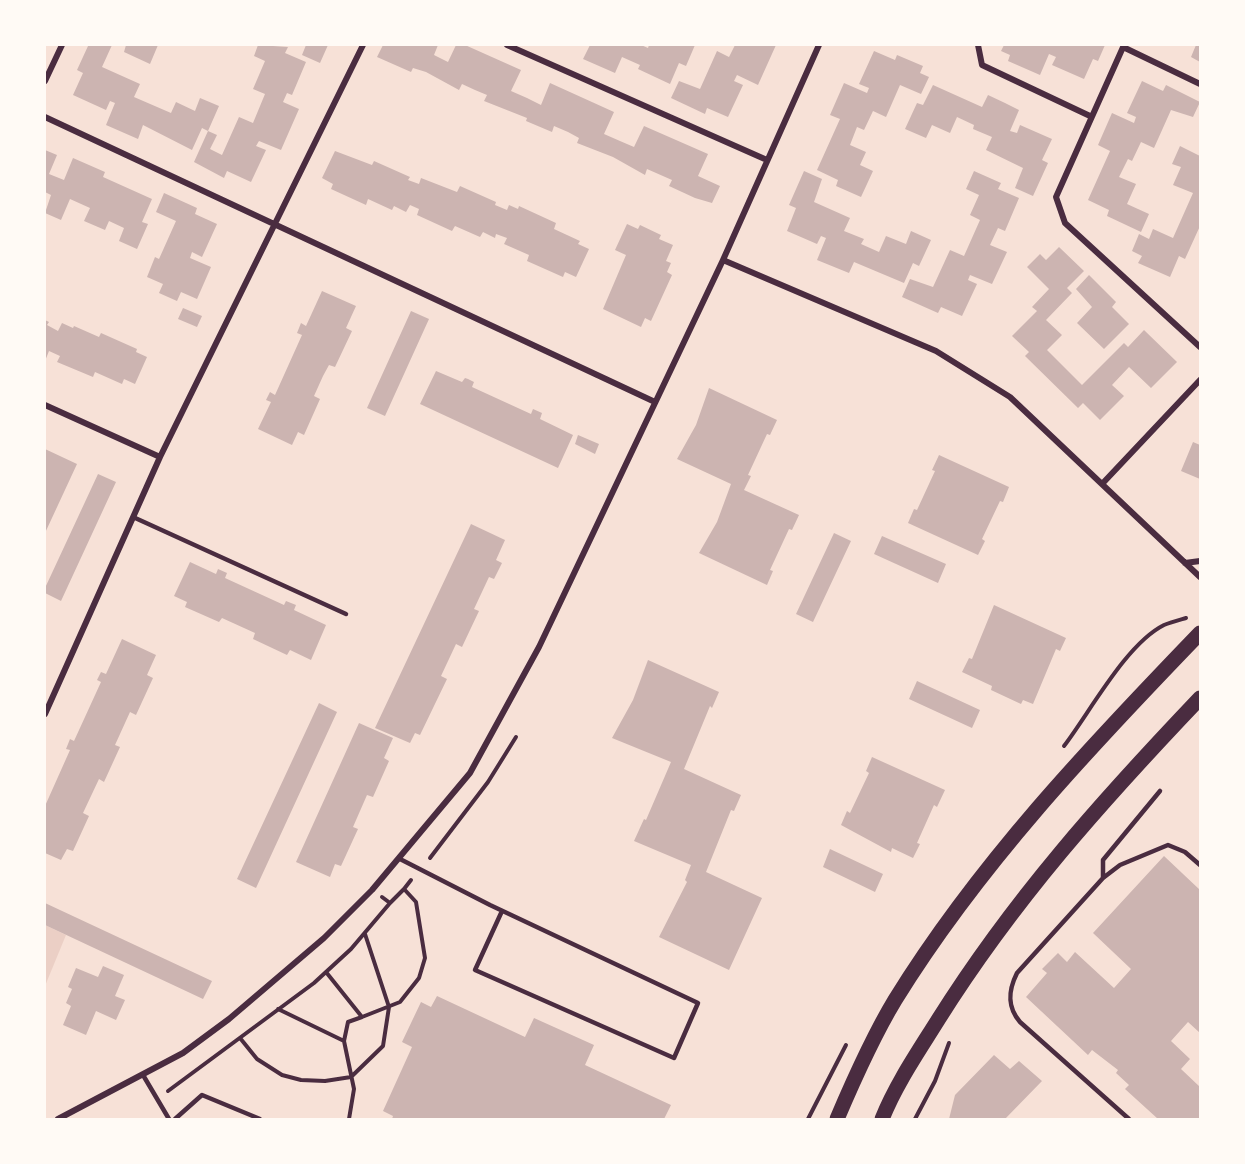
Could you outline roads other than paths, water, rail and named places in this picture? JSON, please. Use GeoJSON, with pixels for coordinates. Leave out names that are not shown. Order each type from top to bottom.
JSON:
{"type":"FeatureCollection","features":[{"type":"Feature","properties":{"kind":"main road"},"geometry":{"type":"LineString","coordinates":[[837,1119],[859,1067],[895,1001],[999,852],[1124,711],[1200,633]]}},
{"type":"Feature","properties":{"kind":"main road"},"geometry":{"type":"LineString","coordinates":[[882,1119],[892,1095],[936,1023],[1007,918],[1103,800],[1200,698]]}},
{"type":"Feature","properties":{"kind":"street"},"geometry":{"type":"LineString","coordinates":[[45,81],[62,45]]}},
{"type":"Feature","properties":{"kind":"street"},"geometry":{"type":"LineString","coordinates":[[45,714],[160,457],[363,45]]}},
{"type":"Feature","properties":{"kind":"street"},"geometry":{"type":"LineString","coordinates":[[507,45],[518,47],[767,160]]}},
{"type":"Feature","properties":{"kind":"street"},"geometry":{"type":"LineString","coordinates":[[58,1119],[183,1053],[229,1019],[324,938],[372,890],[470,773],[539,647],[723,260],[819,45]]}},
{"type":"Feature","properties":{"kind":"street"},"geometry":{"type":"LineString","coordinates":[[978,45],[982,65],[1090,116]]}},
{"type":"Feature","properties":{"kind":"street"},"geometry":{"type":"LineString","coordinates":[[1200,84],[1124,46],[1090,116],[1056,197],[1065,223],[1200,347]]}},
{"type":"Feature","properties":{"kind":"street"},"geometry":{"type":"LineString","coordinates":[[45,117],[655,402]]}},
{"type":"Feature","properties":{"kind":"street"},"geometry":{"type":"LineString","coordinates":[[723,260],[936,351],[1010,397],[1200,577]]}},
{"type":"Feature","properties":{"kind":"street"},"geometry":{"type":"LineString","coordinates":[[1102,484],[1200,380]]}},
{"type":"Feature","properties":{"kind":"street"},"geometry":{"type":"LineString","coordinates":[[45,405],[160,457]]}},
{"type":"Feature","properties":{"kind":"street"},"geometry":{"type":"LineString","coordinates":[[1185,563],[1200,561]]}},
{"type":"Feature","properties":{"kind":"lane"},"geometry":{"type":"LineString","coordinates":[[133,517],[346,614]]}},
{"type":"Feature","properties":{"kind":"lane"},"geometry":{"type":"LineString","coordinates":[[1103,878],[1103,860],[1160,791]]}},
{"type":"Feature","properties":{"kind":"lane"},"geometry":{"type":"LineString","coordinates":[[1129,1119],[1020,1022],[1012,1013],[1010,986],[1017,974],[1103,878],[1129,861],[1168,845],[1185,852],[1200,865]]}},
{"type":"Feature","properties":{"kind":"lane"},"geometry":{"type":"LineString","coordinates":[[400,859],[502,911],[698,1003],[674,1058],[476,970],[502,911]]}},
{"type":"Feature","properties":{"kind":"lane"},"geometry":{"type":"LineString","coordinates":[[143,1075],[170,1119]]}},
{"type":"Feature","properties":{"kind":"lane"},"geometry":{"type":"LineString","coordinates":[[175,1119],[202,1095],[260,1119]]}}]}
